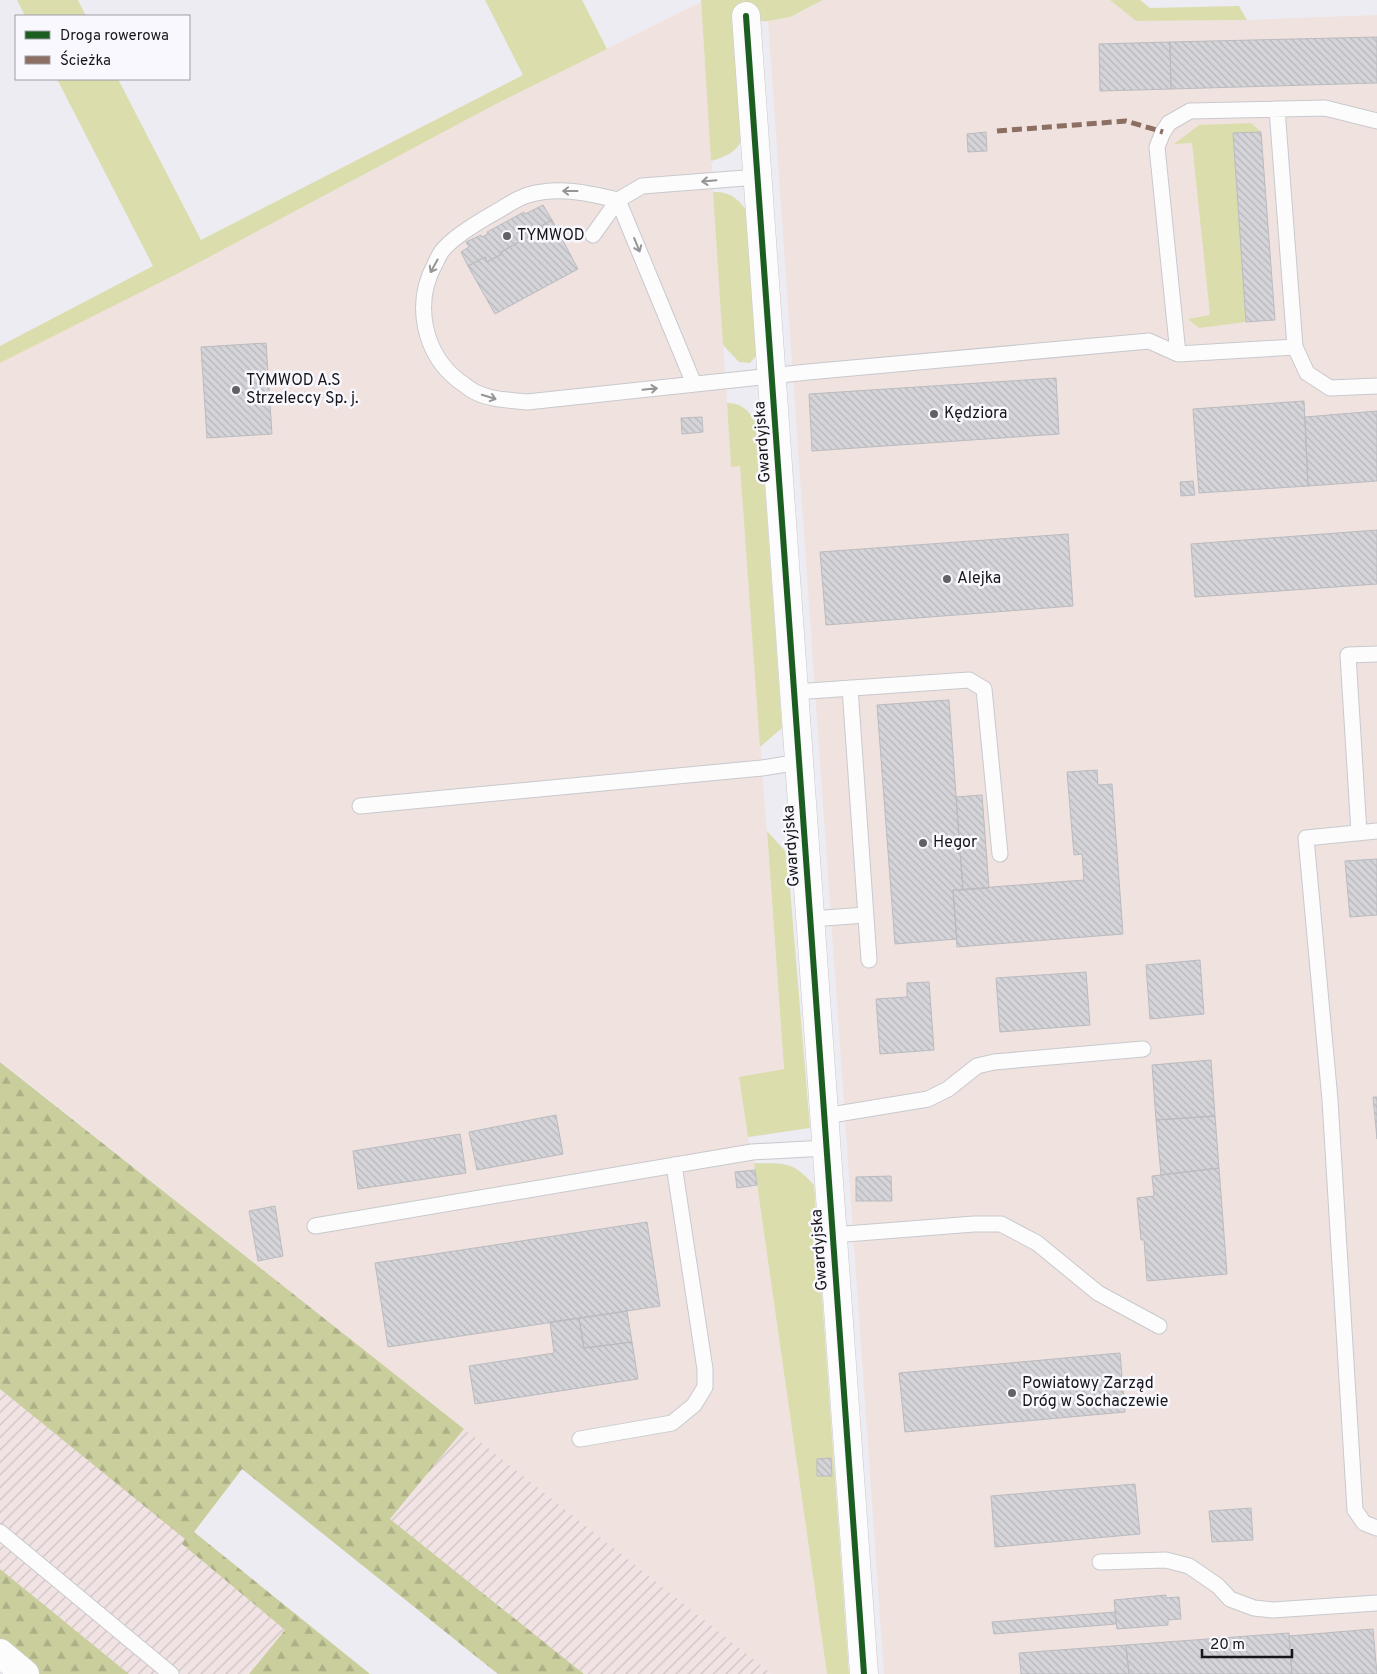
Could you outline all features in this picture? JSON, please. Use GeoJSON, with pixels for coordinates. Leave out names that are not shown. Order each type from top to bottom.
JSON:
{"type":"FeatureCollection","features":[{"type":"Feature","properties":{"kind":"street","name":"Gwardyjska"},"geometry":{"type":"LineString","coordinates":[[746,16],[864,1674]]}},
{"type":"Feature","properties":{"kind":"street"},"geometry":{"type":"LineString","coordinates":[[0,1653],[25,1674]]}},
{"type":"Feature","properties":{"kind":"lane"},"geometry":{"type":"LineString","coordinates":[[1178,354],[1157,147],[1168,123],[1190,111],[1326,108],[1377,121]]}},
{"type":"Feature","properties":{"kind":"lane"},"geometry":{"type":"LineString","coordinates":[[1277,109],[1295,346],[1307,373],[1330,388],[1377,386]]}},
{"type":"Feature","properties":{"kind":"lane"},"geometry":{"type":"LineString","coordinates":[[593,236],[618,200],[642,186],[758,177]]}},
{"type":"Feature","properties":{"kind":"lane"},"geometry":{"type":"LineString","coordinates":[[618,200],[582,191],[544,192],[527,195],[477,223],[442,251],[430,274],[423,306],[424,321],[430,343],[449,373],[473,391],[492,399],[527,402],[772,376],[1149,341],[1178,354],[1295,346]]}},
{"type":"Feature","properties":{"kind":"lane"},"geometry":{"type":"LineString","coordinates":[[618,200],[694,384]]}},
{"type":"Feature","properties":{"kind":"lane"},"geometry":{"type":"LineString","coordinates":[[1358,833],[1348,655],[1377,654]]}},
{"type":"Feature","properties":{"kind":"lane"},"geometry":{"type":"LineString","coordinates":[[794,692],[970,680],[984,689],[1000,854]]}},
{"type":"Feature","properties":{"kind":"lane"},"geometry":{"type":"LineString","coordinates":[[850,688],[868,960]]}},
{"type":"Feature","properties":{"kind":"lane"},"geometry":{"type":"LineString","coordinates":[[360,806],[762,768],[800,762]]}},
{"type":"Feature","properties":{"kind":"lane"},"geometry":{"type":"LineString","coordinates":[[1377,831],[1306,838],[1330,1100],[1355,1510],[1364,1523],[1377,1528]]}},
{"type":"Feature","properties":{"kind":"lane"},"geometry":{"type":"LineString","coordinates":[[810,919],[865,915]]}},
{"type":"Feature","properties":{"kind":"lane"},"geometry":{"type":"LineString","coordinates":[[824,1116],[928,1099],[948,1089],[977,1066],[994,1062],[1143,1049]]}},
{"type":"Feature","properties":{"kind":"lane"},"geometry":{"type":"LineString","coordinates":[[315,1226],[752,1152],[827,1148]]}},
{"type":"Feature","properties":{"kind":"lane"},"geometry":{"type":"LineString","coordinates":[[580,1439],[672,1423],[694,1405],[705,1387],[705,1368],[674,1165]]}},
{"type":"Feature","properties":{"kind":"lane"},"geometry":{"type":"LineString","coordinates":[[833,1234],[974,1224],[1001,1224],[1037,1243],[1098,1293],[1159,1326]]}},
{"type":"Feature","properties":{"kind":"lane"},"geometry":{"type":"LineString","coordinates":[[0,1532],[171,1674]]}},
{"type":"Feature","properties":{"kind":"lane"},"geometry":{"type":"LineString","coordinates":[[1100,1562],[1166,1560],[1189,1566],[1218,1586],[1230,1599],[1254,1608],[1272,1610],[1377,1603]]}},
{"type":"Feature","properties":{"kind":"shaded area"},"geometry":{"type":"Polygon","coordinates":[[[823,0],[1110,0],[1136,21],[1247,20],[1377,15],[1377,1674],[884,1674],[768,21],[790,17],[823,0]]]}},
{"type":"Feature","properties":{"kind":"shaded area"},"geometry":{"type":"Polygon","coordinates":[[[701,2],[731,466],[740,465],[784,1070],[739,1078],[754,1163],[827,1674],[772,1674],[0,1061],[0,363],[183,271],[496,104],[701,2]]]}},
{"type":"Feature","properties":{"kind":"shaded area"},"geometry":{"type":"Polygon","coordinates":[[[0,1389],[186,1539],[182,1544],[285,1630],[249,1674],[129,1674],[0,1569],[0,1389]]]}},
{"type":"Feature","properties":{"kind":"shaded area"},"geometry":{"type":"Polygon","coordinates":[[[464,1429],[772,1674],[584,1674],[390,1519],[464,1429]]]}},
{"type":"Feature","properties":{"kind":"green space"},"geometry":{"type":"Polygon","coordinates":[[[17,0],[78,0],[86,15],[24,15],[17,0]]]}},
{"type":"Feature","properties":{"kind":"green space"},"geometry":{"type":"Polygon","coordinates":[[[485,0],[582,0],[607,49],[496,104],[183,271],[0,363],[0,346],[153,266],[58,80],[119,80],[201,240],[523,75],[485,0]]]}},
{"type":"Feature","properties":{"kind":"green space"},"geometry":{"type":"Polygon","coordinates":[[[701,0],[823,0],[790,17],[768,21],[735,22],[742,140],[729,154],[711,161],[701,0]]]}},
{"type":"Feature","properties":{"kind":"green space"},"geometry":{"type":"Polygon","coordinates":[[[1110,0],[1140,0],[1150,8],[1239,6],[1247,20],[1136,21],[1110,0]]]}},
{"type":"Feature","properties":{"kind":"green space"},"geometry":{"type":"Polygon","coordinates":[[[1251,123],[1261,132],[1233,133],[1246,322],[1199,328],[1188,319],[1210,315],[1192,143],[1174,144],[1199,125],[1251,123]]]}},
{"type":"Feature","properties":{"kind":"green space"},"geometry":{"type":"Polygon","coordinates":[[[713,192],[732,196],[746,210],[756,356],[750,363],[739,362],[723,345],[713,192]]]}},
{"type":"Feature","properties":{"kind":"green space"},"geometry":{"type":"Polygon","coordinates":[[[727,403],[733,403],[744,408],[761,432],[782,728],[760,747],[740,466],[731,467],[727,403]]]}},
{"type":"Feature","properties":{"kind":"green space"},"geometry":{"type":"Polygon","coordinates":[[[767,831],[787,853],[810,1128],[748,1137],[739,1077],[784,1069],[767,831]]]}},
{"type":"Feature","properties":{"kind":"green space"},"geometry":{"type":"Polygon","coordinates":[[[0,1062],[464,1429],[390,1519],[584,1674],[498,1674],[242,1469],[194,1532],[370,1674],[249,1674],[285,1630],[182,1544],[185,1539],[0,1389],[0,1062]]]}},
{"type":"Feature","properties":{"kind":"green space"},"geometry":{"type":"Polygon","coordinates":[[[754,1163],[774,1163],[794,1167],[814,1185],[849,1674],[827,1674],[754,1163]]]}},
{"type":"Feature","properties":{"kind":"green space"},"geometry":{"type":"Polygon","coordinates":[[[0,1569],[129,1674],[40,1674],[0,1641],[0,1569]]]}},
{"type":"Feature","properties":{"kind":"building"},"geometry":{"type":"Polygon","coordinates":[[[1377,37],[1377,83],[1171,89],[1170,42],[1377,37]]]}},
{"type":"Feature","properties":{"kind":"building"},"geometry":{"type":"Polygon","coordinates":[[[1170,42],[1171,89],[1100,91],[1099,44],[1170,42]]]}},
{"type":"Feature","properties":{"kind":"building"},"geometry":{"type":"Polygon","coordinates":[[[986,132],[987,151],[968,152],[967,134],[986,132]]]}},
{"type":"Feature","properties":{"kind":"building"},"geometry":{"type":"Polygon","coordinates":[[[1261,132],[1275,320],[1246,322],[1233,133],[1261,132]]]}},
{"type":"Feature","properties":{"kind":"building","name":"TYMWOD"},"geometry":{"type":"Polygon","coordinates":[[[543,205],[552,220],[534,230],[535,233],[501,252],[502,254],[487,262],[485,257],[468,266],[461,252],[469,247],[466,242],[481,235],[482,237],[488,234],[487,232],[524,212],[525,214],[543,205]]]}},
{"type":"Feature","properties":{"kind":"building"},"geometry":{"type":"Polygon","coordinates":[[[552,220],[578,269],[495,314],[468,266],[485,257],[487,262],[502,254],[501,252],[535,233],[534,230],[552,220]]]}},
{"type":"Feature","properties":{"kind":"building","name":"TYMWOD A.S Strzeleccy Sp. j."},"geometry":{"type":"Polygon","coordinates":[[[266,343],[272,434],[207,438],[201,347],[266,343]]]}},
{"type":"Feature","properties":{"kind":"building","name":"Kędziora"},"geometry":{"type":"Polygon","coordinates":[[[1056,378],[1059,434],[812,451],[809,394],[1056,378]]]}},
{"type":"Feature","properties":{"kind":"building"},"geometry":{"type":"Polygon","coordinates":[[[1304,401],[1308,486],[1199,493],[1193,409],[1304,401]]]}},
{"type":"Feature","properties":{"kind":"building"},"geometry":{"type":"Polygon","coordinates":[[[1377,411],[1377,481],[1308,486],[1305,417],[1377,411]]]}},
{"type":"Feature","properties":{"kind":"building"},"geometry":{"type":"Polygon","coordinates":[[[702,417],[703,432],[682,434],[681,418],[702,417]]]}},
{"type":"Feature","properties":{"kind":"building"},"geometry":{"type":"Polygon","coordinates":[[[1193,481],[1195,495],[1181,496],[1180,482],[1193,481]]]}},
{"type":"Feature","properties":{"kind":"building"},"geometry":{"type":"Polygon","coordinates":[[[1377,530],[1377,584],[1195,597],[1191,544],[1377,530]]]}},
{"type":"Feature","properties":{"kind":"building","name":"Alejka"},"geometry":{"type":"Polygon","coordinates":[[[1068,534],[1073,606],[826,625],[820,552],[1068,534]]]}},
{"type":"Feature","properties":{"kind":"building","name":"Hegor"},"geometry":{"type":"Polygon","coordinates":[[[949,700],[963,890],[953,890],[957,939],[895,944],[877,705],[949,700]]]}},
{"type":"Feature","properties":{"kind":"building"},"geometry":{"type":"Polygon","coordinates":[[[1097,770],[1098,785],[1112,784],[1123,934],[957,947],[953,890],[1084,880],[1082,854],[1074,855],[1067,772],[1097,770]]]}},
{"type":"Feature","properties":{"kind":"building"},"geometry":{"type":"Polygon","coordinates":[[[982,795],[989,888],[963,890],[956,797],[982,795]]]}},
{"type":"Feature","properties":{"kind":"building"},"geometry":{"type":"Polygon","coordinates":[[[1377,859],[1377,915],[1350,917],[1345,861],[1377,859]]]}},
{"type":"Feature","properties":{"kind":"building"},"geometry":{"type":"Polygon","coordinates":[[[1200,960],[1204,1014],[1150,1019],[1146,965],[1200,960]]]}},
{"type":"Feature","properties":{"kind":"building"},"geometry":{"type":"Polygon","coordinates":[[[1086,972],[1090,1025],[1000,1032],[996,978],[1086,972]]]}},
{"type":"Feature","properties":{"kind":"building"},"geometry":{"type":"Polygon","coordinates":[[[929,982],[934,1050],[880,1054],[876,999],[907,997],[907,983],[929,982]]]}},
{"type":"Feature","properties":{"kind":"building"},"geometry":{"type":"Polygon","coordinates":[[[1211,1060],[1215,1116],[1156,1120],[1152,1065],[1211,1060]]]}},
{"type":"Feature","properties":{"kind":"building"},"geometry":{"type":"Polygon","coordinates":[[[1373,1097],[1377,1097],[1377,1139],[1373,1097]]]}},
{"type":"Feature","properties":{"kind":"building"},"geometry":{"type":"Polygon","coordinates":[[[556,1115],[563,1154],[477,1170],[469,1132],[556,1115]]]}},
{"type":"Feature","properties":{"kind":"building"},"geometry":{"type":"Polygon","coordinates":[[[1215,1116],[1219,1168],[1161,1175],[1156,1120],[1215,1116]]]}},
{"type":"Feature","properties":{"kind":"building"},"geometry":{"type":"Polygon","coordinates":[[[460,1134],[466,1173],[358,1189],[353,1151],[460,1134]]]}},
{"type":"Feature","properties":{"kind":"building"},"geometry":{"type":"Polygon","coordinates":[[[1219,1168],[1227,1274],[1147,1281],[1144,1240],[1141,1240],[1137,1198],[1154,1196],[1152,1176],[1219,1168]]]}},
{"type":"Feature","properties":{"kind":"building"},"geometry":{"type":"Polygon","coordinates":[[[755,1170],[757,1185],[737,1188],[735,1172],[755,1170]]]}},
{"type":"Feature","properties":{"kind":"building"},"geometry":{"type":"Polygon","coordinates":[[[891,1176],[892,1201],[856,1201],[856,1177],[891,1176]]]}},
{"type":"Feature","properties":{"kind":"building"},"geometry":{"type":"Polygon","coordinates":[[[275,1206],[283,1256],[258,1261],[249,1211],[275,1206]]]}},
{"type":"Feature","properties":{"kind":"building"},"geometry":{"type":"Polygon","coordinates":[[[647,1222],[660,1306],[388,1347],[375,1263],[647,1222]]]}},
{"type":"Feature","properties":{"kind":"building"},"geometry":{"type":"Polygon","coordinates":[[[627,1311],[632,1342],[584,1348],[579,1318],[627,1311]]]}},
{"type":"Feature","properties":{"kind":"building"},"geometry":{"type":"Polygon","coordinates":[[[579,1318],[584,1348],[632,1342],[638,1379],[475,1404],[469,1366],[554,1353],[550,1322],[579,1318]]]}},
{"type":"Feature","properties":{"kind":"building","name":"Powiatowy Zarząd Dróg w Sochaczewie"},"geometry":{"type":"Polygon","coordinates":[[[1120,1353],[1125,1412],[905,1432],[899,1373],[1120,1353]]]}},
{"type":"Feature","properties":{"kind":"building"},"geometry":{"type":"Polygon","coordinates":[[[831,1458],[832,1476],[817,1476],[817,1459],[831,1458]]]}},
{"type":"Feature","properties":{"kind":"building"},"geometry":{"type":"Polygon","coordinates":[[[1135,1484],[1140,1534],[995,1547],[991,1496],[1135,1484]]]}},
{"type":"Feature","properties":{"kind":"building"},"geometry":{"type":"Polygon","coordinates":[[[1251,1508],[1253,1540],[1212,1542],[1209,1511],[1251,1508]]]}},
{"type":"Feature","properties":{"kind":"building"},"geometry":{"type":"Polygon","coordinates":[[[1166,1595],[1166,1598],[1179,1597],[1181,1619],[1168,1620],[1168,1625],[1117,1629],[1114,1600],[1166,1595]]]}},
{"type":"Feature","properties":{"kind":"building"},"geometry":{"type":"Polygon","coordinates":[[[1115,1612],[1116,1624],[994,1634],[992,1622],[1115,1612]]]}},
{"type":"Feature","properties":{"kind":"building"},"geometry":{"type":"Polygon","coordinates":[[[1373,1629],[1377,1674],[1292,1674],[1289,1636],[1373,1629]]]}},
{"type":"Feature","properties":{"kind":"building"},"geometry":{"type":"Polygon","coordinates":[[[1289,1633],[1292,1674],[1129,1674],[1126,1645],[1289,1633]]]}},
{"type":"Feature","properties":{"kind":"building"},"geometry":{"type":"Polygon","coordinates":[[[1126,1645],[1129,1674],[1021,1674],[1019,1653],[1126,1645]]]}},
{"type":"Feature","properties":{"kind":"marked path"},"geometry":{"type":"LineString","coordinates":[[997,131],[1126,121],[1163,132]]}},
{"type":"Feature","properties":{"kind":"cycle path"},"geometry":{"type":"LineString","coordinates":[[746,16],[864,1674]]}},
{"type":"Feature","properties":{"kind":"place","name":"TYMWOD"},"geometry":{"type":"Point","coordinates":[507,236]}},
{"type":"Feature","properties":{"kind":"place","name":"TYMWOD A.S Strzeleccy Sp. j."},"geometry":{"type":"Point","coordinates":[236,390]}},
{"type":"Feature","properties":{"kind":"place","name":"Kędziora"},"geometry":{"type":"Point","coordinates":[934,414]}},
{"type":"Feature","properties":{"kind":"place","name":"Alejka"},"geometry":{"type":"Point","coordinates":[947,579]}},
{"type":"Feature","properties":{"kind":"place","name":"Hegor"},"geometry":{"type":"Point","coordinates":[923,843]}},
{"type":"Feature","properties":{"kind":"place","name":"Powiatowy Zarząd Dróg w Sochaczewie"},"geometry":{"type":"Point","coordinates":[1012,1393]}}]}
